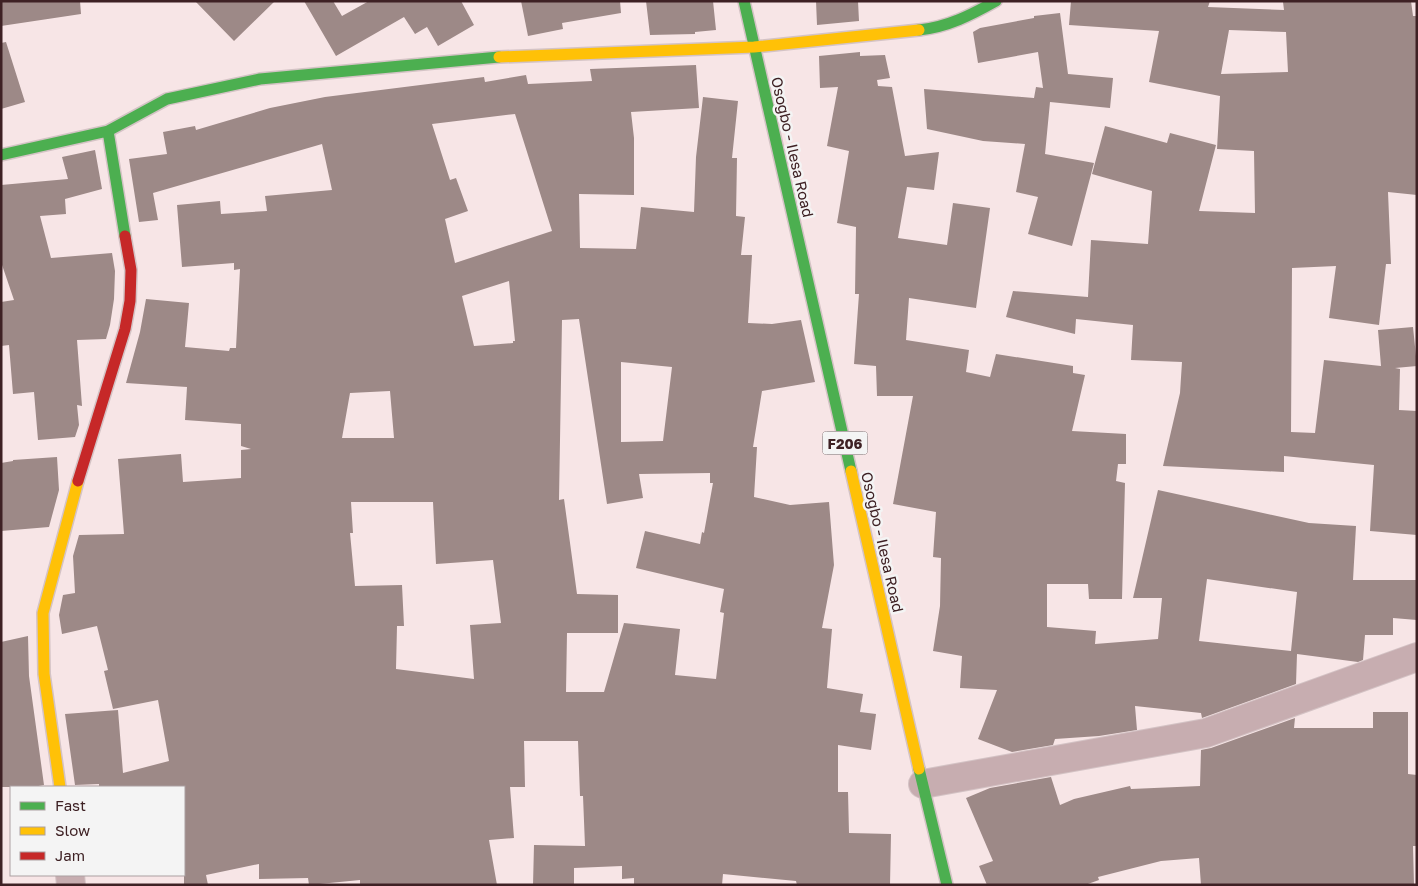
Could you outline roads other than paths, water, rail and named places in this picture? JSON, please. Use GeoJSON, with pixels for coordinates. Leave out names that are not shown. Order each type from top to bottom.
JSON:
{"type":"FeatureCollection","features":[{"type":"Feature","properties":{"kind":"street","name":"Osogbo - Ilesa Road"},"geometry":{"type":"LineString","coordinates":[[744,1],[947,885]]}},
{"type":"Feature","properties":{"kind":"street"},"geometry":{"type":"LineString","coordinates":[[1,155],[108,131],[167,99],[260,79],[496,57],[754,46],[933,29],[964,19],[996,1]]}},
{"type":"Feature","properties":{"kind":"street"},"geometry":{"type":"LineString","coordinates":[[60,786],[44,674],[43,613],[75,493],[125,329],[130,301],[131,270],[108,131]]}},
{"type":"Feature","properties":{"kind":"street"},"geometry":{"type":"LineString","coordinates":[[923,784],[1206,732],[1417,657]]}}]}
